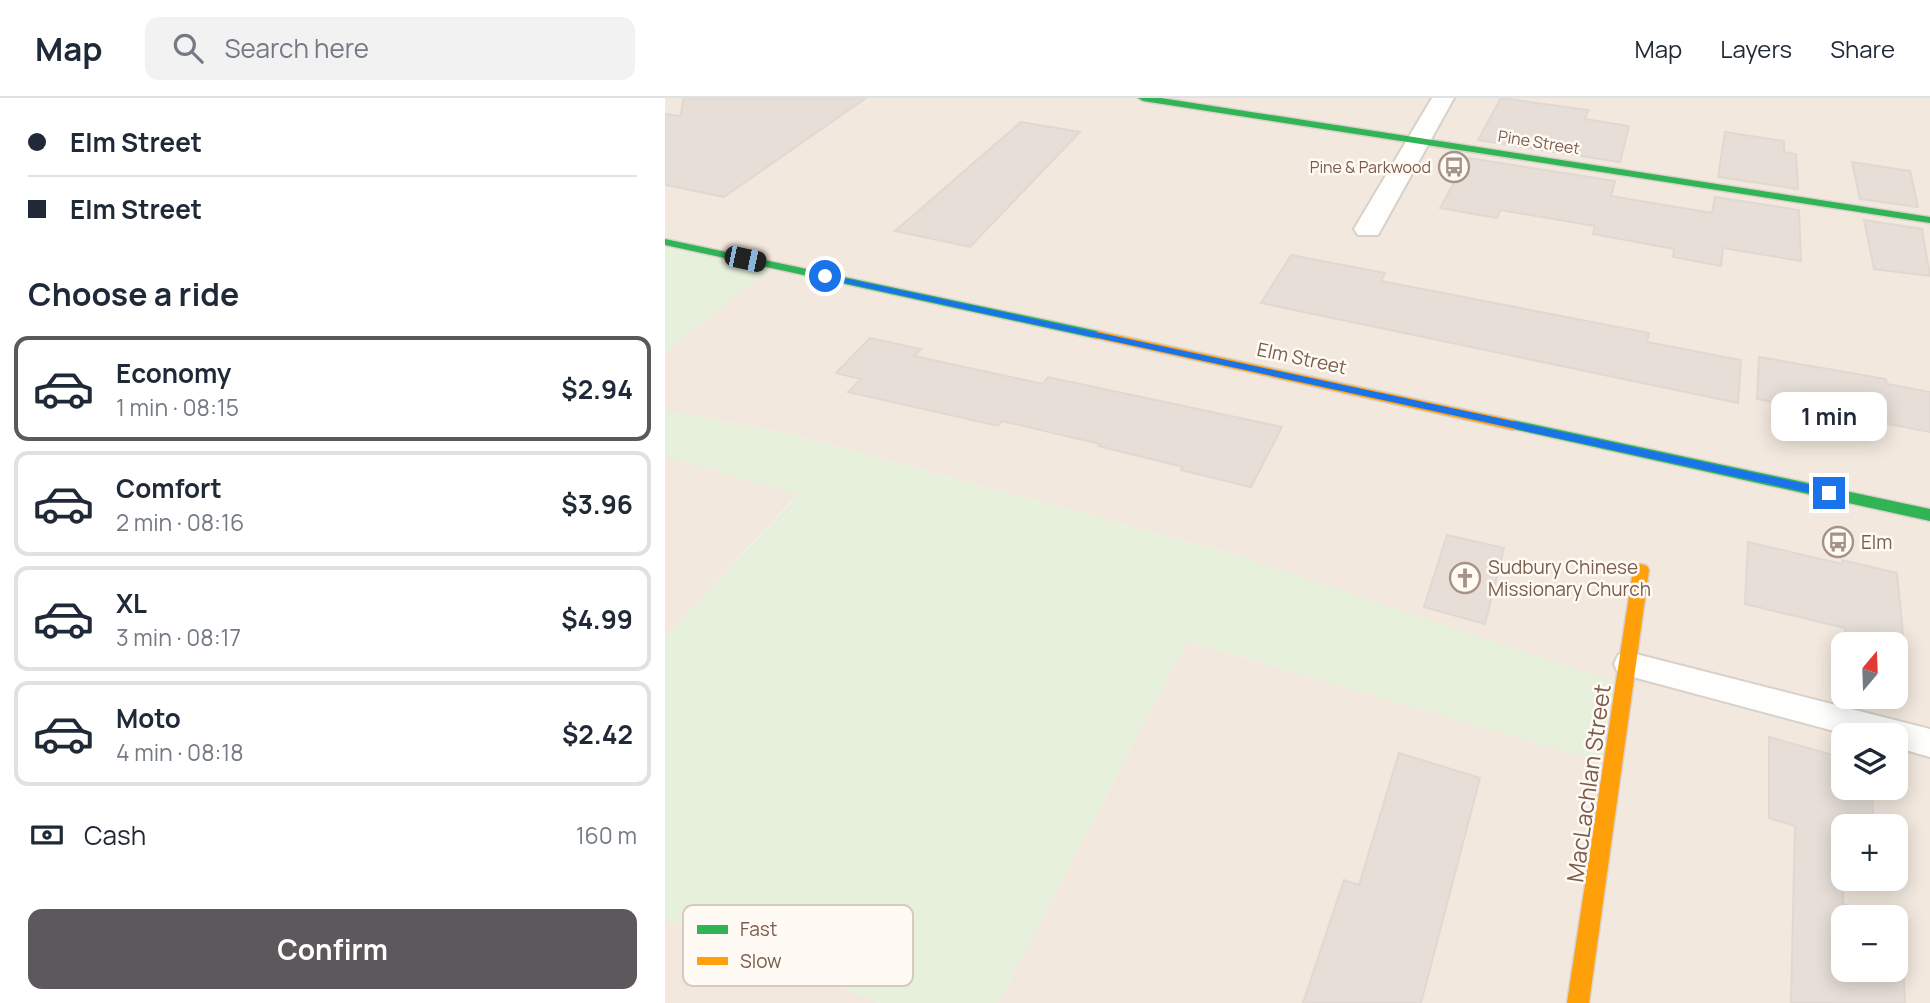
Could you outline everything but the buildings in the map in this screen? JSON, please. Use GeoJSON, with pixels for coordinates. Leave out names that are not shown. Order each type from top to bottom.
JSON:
{"type":"FeatureCollection","features":[{"type":"Feature","properties":{"kind":"street","name":"Pine Street"},"geometry":{"type":"LineString","coordinates":[[1143,98],[1930,220]]}},
{"type":"Feature","properties":{"kind":"street"},"geometry":{"type":"LineString","coordinates":[[1368,229],[1443,98]]}},
{"type":"Feature","properties":{"kind":"street","name":"Elm Street"},"geometry":{"type":"LineString","coordinates":[[665,242],[1930,514]]}},
{"type":"Feature","properties":{"kind":"street","name":"MacLachlan Street"},"geometry":{"type":"LineString","coordinates":[[1578,1003],[1641,570]]}},
{"type":"Feature","properties":{"kind":"lane"},"geometry":{"type":"LineString","coordinates":[[1628,664],[1930,743]]}},
{"type":"Feature","properties":{"kind":"shaded area"},"geometry":{"type":"Polygon","coordinates":[[[665,98],[1930,98],[1930,1003],[998,1003],[1187,641],[1603,762],[1240,556],[787,433],[665,411],[665,353],[771,267],[665,243],[665,98]]]}},
{"type":"Feature","properties":{"kind":"shaded area"},"geometry":{"type":"Polygon","coordinates":[[[665,456],[798,494],[665,637],[665,456]]]}},
{"type":"Feature","properties":{"kind":"shaded area"},"geometry":{"type":"Polygon","coordinates":[[[665,920],[683,927],[683,986],[837,986],[881,1003],[665,1003],[665,920]]]}},
{"type":"Feature","properties":{"kind":"green space"},"geometry":{"type":"Polygon","coordinates":[[[665,243],[772,267],[665,353],[665,243]]]}},
{"type":"Feature","properties":{"kind":"green space"},"geometry":{"type":"Polygon","coordinates":[[[665,411],[787,433],[1240,556],[1618,683],[1604,763],[1187,641],[998,1003],[881,1003],[837,986],[913,986],[913,905],[683,905],[683,927],[665,920],[665,637],[798,495],[665,456],[665,411]]]}},
{"type":"Feature","properties":{"kind":"traffic: fast"},"geometry":{"type":"LineString","coordinates":[[1143,98],[1930,220]]}},
{"type":"Feature","properties":{"kind":"traffic: fast"},"geometry":{"type":"LineString","coordinates":[[665,242],[1098,335]]}},
{"type":"Feature","properties":{"kind":"traffic: fast"},"geometry":{"type":"LineString","coordinates":[[1513,425],[1930,515]]}},
{"type":"Feature","properties":{"kind":"traffic: slow"},"geometry":{"type":"LineString","coordinates":[[1098,335],[1513,425]]}},
{"type":"Feature","properties":{"kind":"traffic: slow"},"geometry":{"type":"LineString","coordinates":[[1578,1003],[1641,570]]}},
{"type":"Feature","properties":{"kind":"place","name":"Pine & Parkwood"},"geometry":{"type":"Point","coordinates":[1454,167]}},
{"type":"Feature","properties":{"kind":"place","name":"Elm"},"geometry":{"type":"Point","coordinates":[1838,542]}},
{"type":"Feature","properties":{"kind":"place","name":"Sudbury Chinese Missionary Church"},"geometry":{"type":"Point","coordinates":[1465,578]}},
{"type":"Feature","properties":{"kind":"route"},"geometry":{"type":"LineString","coordinates":[[825,276],[1829,493]]}}]}
